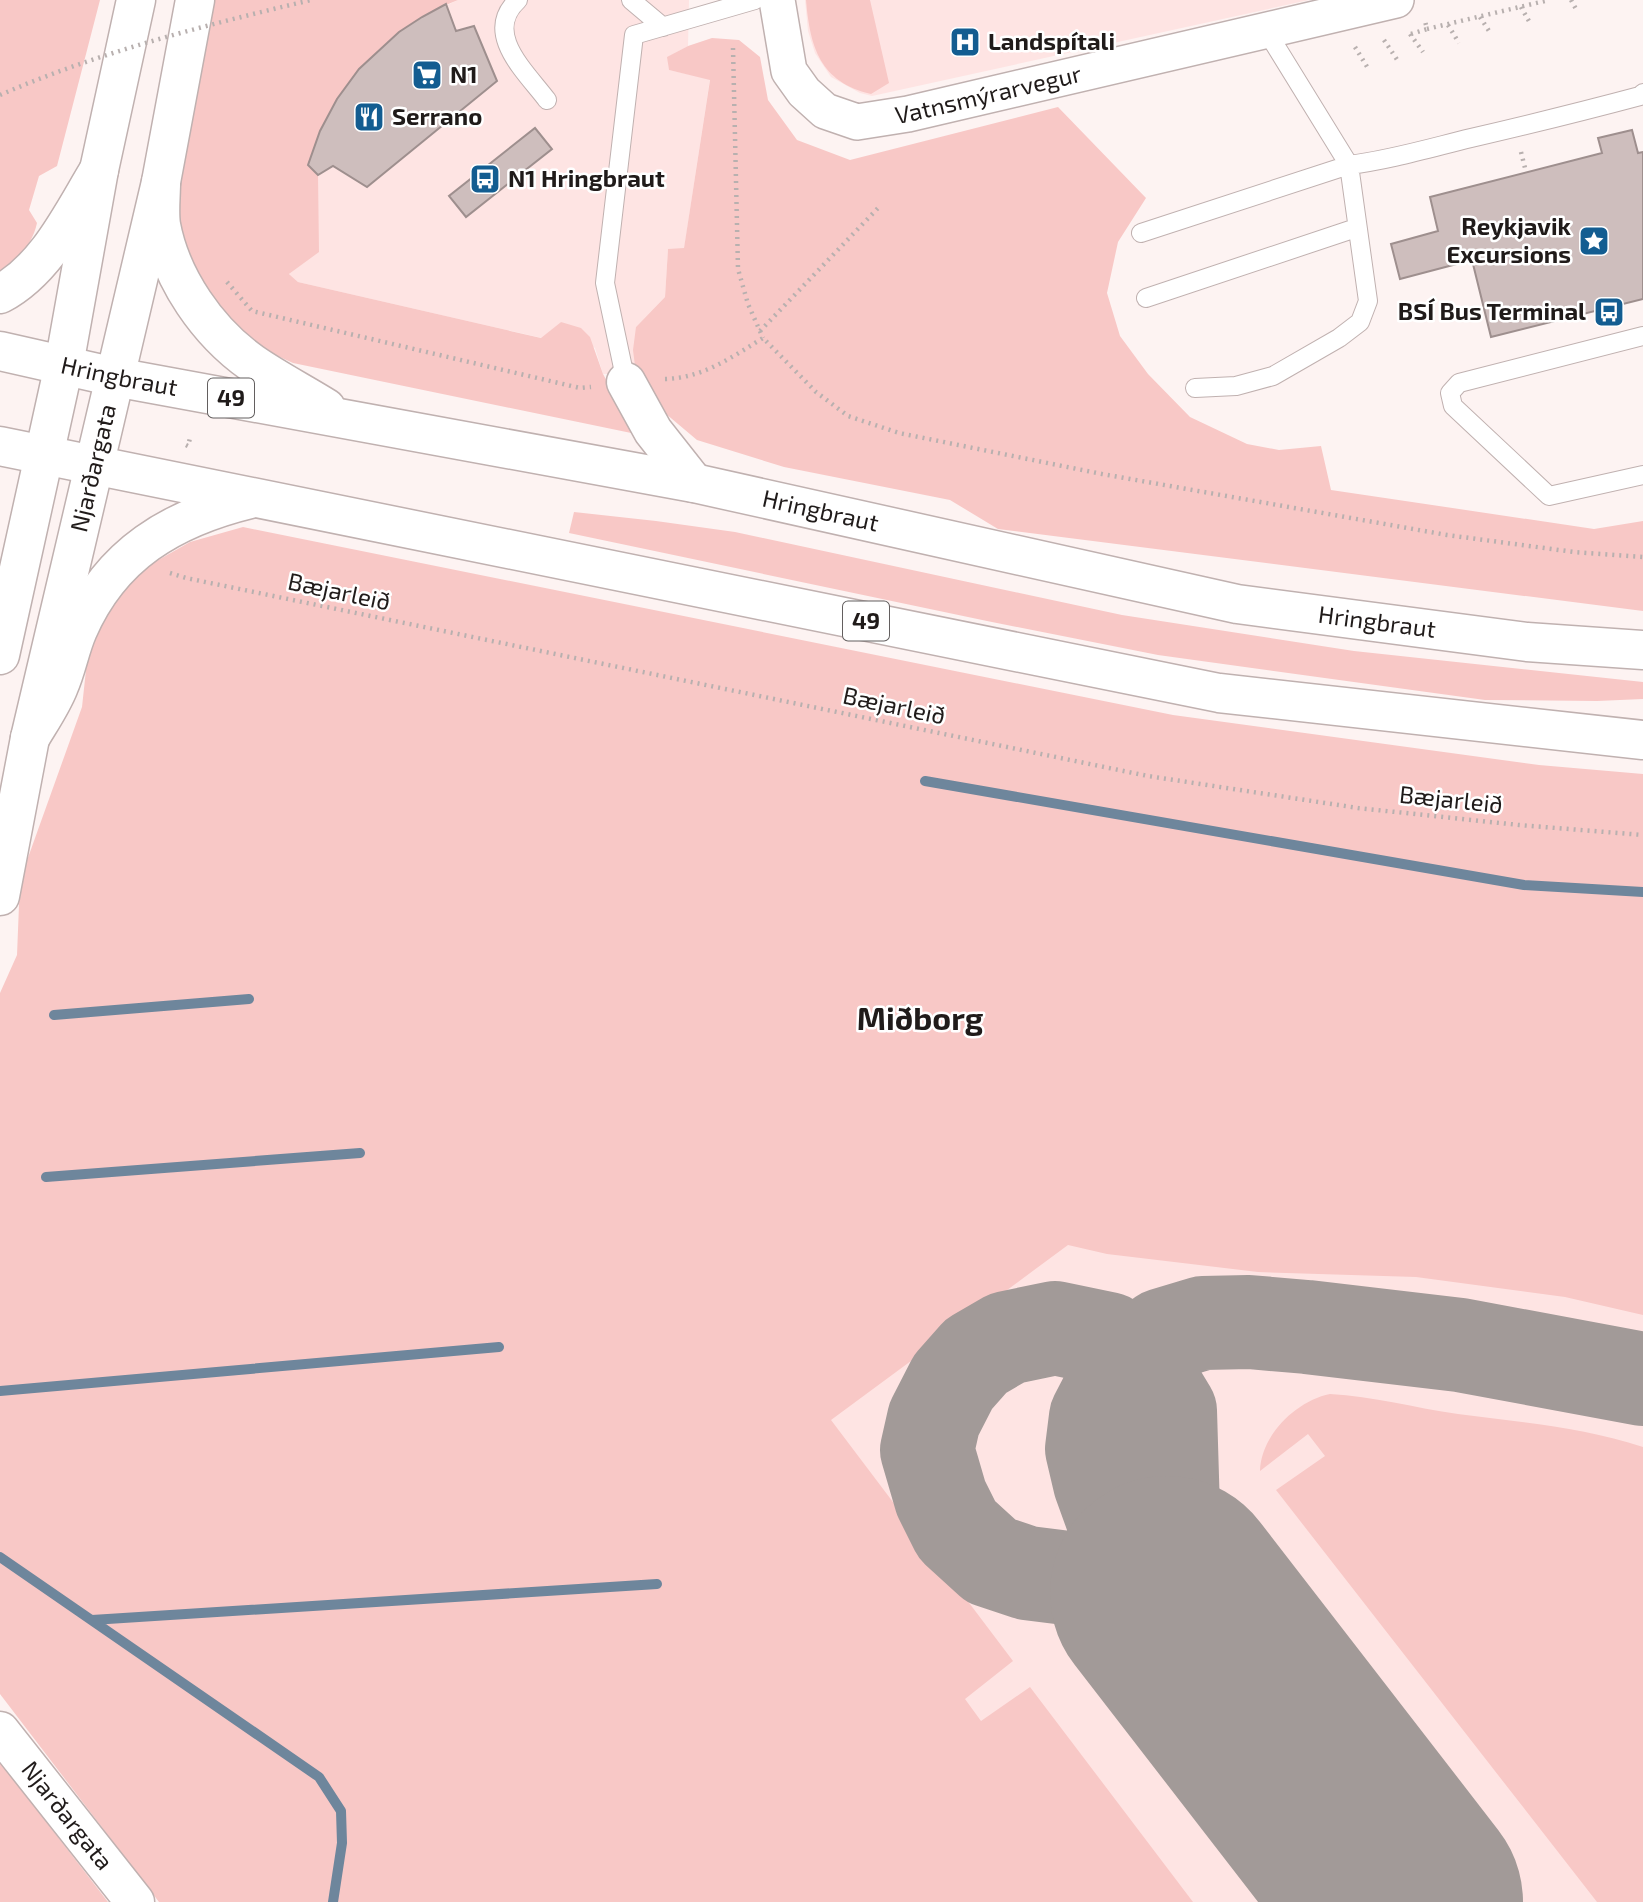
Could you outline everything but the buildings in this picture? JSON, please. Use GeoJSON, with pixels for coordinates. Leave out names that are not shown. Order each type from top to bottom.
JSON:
{"type":"FeatureCollection","features":[{"type":"Feature","properties":{"kind":"main road","name":"Njarðargata"},"geometry":{"type":"LineString","coordinates":[[0,655],[64,365],[99,170],[136,0]]}},
{"type":"Feature","properties":{"kind":"main road","name":"Njarðargata"},"geometry":{"type":"LineString","coordinates":[[0,897],[30,738],[204,4]]}},
{"type":"Feature","properties":{"kind":"main road"},"geometry":{"type":"LineString","coordinates":[[0,295],[18,285],[51,248],[99,170]]}},
{"type":"Feature","properties":{"kind":"main road"},"geometry":{"type":"LineString","coordinates":[[161,182],[161,222],[165,243],[179,277],[210,324],[253,364],[346,420]]}},
{"type":"Feature","properties":{"kind":"main road","name":"Hringbraut"},"geometry":{"type":"LineString","coordinates":[[0,351],[115,377],[694,483],[1237,604],[1527,642],[1643,650]]}},
{"type":"Feature","properties":{"kind":"main road"},"geometry":{"type":"LineString","coordinates":[[627,382],[653,431],[694,483]]}},
{"type":"Feature","properties":{"kind":"main road","name":"49"},"geometry":{"type":"LineString","coordinates":[[0,446],[1219,693],[1643,740]]}},
{"type":"Feature","properties":{"kind":"main road"},"geometry":{"type":"LineString","coordinates":[[30,738],[59,688],[77,631],[98,591],[122,562],[178,523],[214,508],[257,498]]}},
{"type":"Feature","properties":{"kind":"main road","name":"Njarðargata"},"geometry":{"type":"LineString","coordinates":[[0,1731],[135,1902]]}},
{"type":"Feature","properties":{"kind":"street","name":"Vatnsmýrarvegur"},"geometry":{"type":"LineString","coordinates":[[777,0],[789,71],[804,92],[825,111],[857,122],[908,114],[1396,0]]}},
{"type":"Feature","properties":{"kind":"lane"},"geometry":{"type":"LineString","coordinates":[[518,0],[506,16],[504,37],[508,48],[547,100]]}},
{"type":"Feature","properties":{"kind":"lane"},"geometry":{"type":"LineString","coordinates":[[631,0],[663,27]]}},
{"type":"Feature","properties":{"kind":"lane"},"geometry":{"type":"LineString","coordinates":[[627,382],[605,283],[634,35],[755,0]]}},
{"type":"Feature","properties":{"kind":"lane"},"geometry":{"type":"LineString","coordinates":[[1195,388],[1236,386],[1273,376],[1339,338],[1360,322],[1368,301],[1349,165],[1267,32]]}},
{"type":"Feature","properties":{"kind":"lane"},"geometry":{"type":"LineString","coordinates":[[1141,233],[1349,165],[1381,161],[1522,127],[1643,93]]}},
{"type":"Feature","properties":{"kind":"lane"},"geometry":{"type":"LineString","coordinates":[[1146,298],[1356,228]]}},
{"type":"Feature","properties":{"kind":"lane"},"geometry":{"type":"LineString","coordinates":[[1643,336],[1459,383],[1450,393],[1450,399],[1453,407],[1549,496],[1643,475]]}},
{"type":"Feature","properties":{"kind":"path"},"geometry":{"type":"LineString","coordinates":[[0,95],[38,78],[122,51],[215,23],[312,0]]}},
{"type":"Feature","properties":{"kind":"path"},"geometry":{"type":"LineString","coordinates":[[1427,29],[1549,0]]}},
{"type":"Feature","properties":{"kind":"path"},"geometry":{"type":"LineString","coordinates":[[1571,0],[1576,9]]}},
{"type":"Feature","properties":{"kind":"path"},"geometry":{"type":"LineString","coordinates":[[204,4],[230,23]]}},
{"type":"Feature","properties":{"kind":"path"},"geometry":{"type":"LineString","coordinates":[[1521,7],[1530,23]]}},
{"type":"Feature","properties":{"kind":"path"},"geometry":{"type":"LineString","coordinates":[[1480,17],[1490,33]]}},
{"type":"Feature","properties":{"kind":"path"},"geometry":{"type":"LineString","coordinates":[[1448,24],[1459,43]]}},
{"type":"Feature","properties":{"kind":"path"},"geometry":{"type":"LineString","coordinates":[[1410,34],[1423,52]]}},
{"type":"Feature","properties":{"kind":"path"},"geometry":{"type":"LineString","coordinates":[[1384,40],[1398,61]]}},
{"type":"Feature","properties":{"kind":"path"},"geometry":{"type":"LineString","coordinates":[[733,48],[738,269],[748,304],[763,338],[816,392],[848,416],[899,433],[1102,474],[1447,535],[1574,552],[1643,556]]}},
{"type":"Feature","properties":{"kind":"path"},"geometry":{"type":"LineString","coordinates":[[760,331],[879,207]]}},
{"type":"Feature","properties":{"kind":"path"},"geometry":{"type":"LineString","coordinates":[[220,274],[252,311],[580,388],[690,377],[710,370],[763,338]]}},
{"type":"Feature","properties":{"kind":"path","name":"Bæjarleið"},"geometry":{"type":"LineString","coordinates":[[160,564],[169,573],[186,578],[1148,776],[1357,808],[1643,835]]}},
{"type":"Feature","properties":{"kind":"shaded area"},"geometry":{"type":"Polygon","coordinates":[[[0,0],[100,0],[57,166],[39,176],[29,210],[37,223],[35,231],[23,252],[0,274],[0,0]]]}},
{"type":"Feature","properties":{"kind":"shaded area"},"geometry":{"type":"Polygon","coordinates":[[[208,0],[458,0],[406,27],[384,45],[347,87],[332,111],[308,164],[318,175],[319,252],[289,274],[298,282],[541,338],[561,322],[581,328],[590,337],[603,374],[636,434],[293,363],[238,338],[180,249],[171,188],[208,0]]]}},
{"type":"Feature","properties":{"kind":"shaded area"},"geometry":{"type":"Polygon","coordinates":[[[458,0],[689,0],[688,46],[668,57],[669,70],[710,79],[684,249],[668,249],[665,297],[636,327],[636,374],[603,374],[595,348],[561,322],[542,338],[298,282],[289,274],[319,251],[308,165],[320,131],[359,69],[378,50],[422,17],[458,0]]]}},
{"type":"Feature","properties":{"kind":"shaded area","name":"Landspítali"},"geometry":{"type":"Polygon","coordinates":[[[805,0],[1309,0],[872,96],[860,93],[831,77],[815,53],[808,31],[805,0]]]}},
{"type":"Feature","properties":{"kind":"shaded area"},"geometry":{"type":"Polygon","coordinates":[[[806,0],[870,0],[889,83],[871,94],[840,81],[829,71],[815,47],[806,0]]]}},
{"type":"Feature","properties":{"kind":"shaded area"},"geometry":{"type":"Polygon","coordinates":[[[712,38],[739,40],[760,57],[768,100],[797,140],[850,160],[1058,107],[1146,198],[1118,242],[1107,293],[1120,336],[1148,374],[1190,417],[1247,444],[1279,450],[1321,446],[1331,490],[1594,529],[1643,521],[1643,611],[998,529],[950,500],[784,467],[697,440],[653,403],[636,374],[633,350],[636,327],[665,297],[668,249],[684,248],[710,80],[669,70],[667,57],[712,38]]]}},
{"type":"Feature","properties":{"kind":"shaded area"},"geometry":{"type":"Polygon","coordinates":[[[574,512],[735,532],[1122,615],[1354,651],[1643,682],[1643,699],[1485,700],[1158,655],[569,533],[574,512]]]}},
{"type":"Feature","properties":{"kind":"shaded area"},"geometry":{"type":"Polygon","coordinates":[[[243,527],[1173,715],[1539,765],[1643,774],[1643,1315],[1565,1297],[1416,1277],[1258,1272],[1107,1254],[1068,1245],[831,1420],[1013,1661],[965,1699],[981,1721],[1030,1687],[1193,1902],[159,1902],[0,1694],[0,993],[17,955],[20,880],[82,707],[90,633],[132,575],[190,542],[243,527]]]}},
{"type":"Feature","properties":{"kind":"shaded area"},"geometry":{"type":"Polygon","coordinates":[[[1643,851],[1643,1902],[193,1902],[0,1110],[1643,851]]]}},
{"type":"Feature","properties":{"kind":"shaded area"},"geometry":{"type":"Polygon","coordinates":[[[1330,1394],[1574,1430],[1643,1447],[1643,1902],[1597,1902],[1276,1490],[1325,1456],[1308,1434],[1260,1471],[1267,1445],[1283,1422],[1305,1404],[1330,1394]]]}},
{"type":"Feature","properties":{"kind":"shaded area"},"geometry":{"type":"Polygon","coordinates":[[[0,1762],[108,1902],[0,1902],[0,1762]]]}},
{"type":"Feature","properties":{"kind":"waterway"},"geometry":{"type":"LineString","coordinates":[[925,781],[1524,885],[1643,892]]}},
{"type":"Feature","properties":{"kind":"waterway"},"geometry":{"type":"LineString","coordinates":[[54,1015],[249,999]]}},
{"type":"Feature","properties":{"kind":"waterway"},"geometry":{"type":"LineString","coordinates":[[46,1177],[360,1153]]}},
{"type":"Feature","properties":{"kind":"waterway"},"geometry":{"type":"LineString","coordinates":[[0,1391],[499,1347]]}},
{"type":"Feature","properties":{"kind":"waterway"},"geometry":{"type":"LineString","coordinates":[[0,1557],[319,1777],[341,1811],[342,1843],[333,1902]]}},
{"type":"Feature","properties":{"kind":"waterway"},"geometry":{"type":"LineString","coordinates":[[92,1620],[657,1584]]}},
{"type":"Feature","properties":{"kind":"taxiway"},"geometry":{"type":"LineString","coordinates":[[1167,1593],[1113,1519],[1100,1483],[1092,1449],[1096,1417],[1124,1363],[1163,1335],[1203,1323],[1249,1322],[1307,1327],[1460,1345],[1643,1379]]}},
{"type":"Feature","properties":{"kind":"taxiway"},"geometry":{"type":"LineString","coordinates":[[1225,1665],[1181,1631],[1125,1599],[1083,1580],[1027,1573],[991,1561],[957,1530],[941,1498],[927,1450],[934,1419],[953,1382],[976,1356],[1007,1338],[1055,1328],[1108,1339],[1144,1368],[1170,1411],[1174,1543],[1196,1616],[1225,1665],[1231,1676]]}},
{"type":"Feature","properties":{"kind":"runway"},"geometry":{"type":"LineString","coordinates":[[1167,1593],[1406,1902]]}},
{"type":"Feature","properties":{"kind":"place","name":"Landspítali"},"geometry":{"type":"Point","coordinates":[965,42]}},
{"type":"Feature","properties":{"kind":"place","name":"N1"},"geometry":{"type":"Point","coordinates":[427,75]}},
{"type":"Feature","properties":{"kind":"place","name":"Serrano"},"geometry":{"type":"Point","coordinates":[369,117]}},
{"type":"Feature","properties":{"kind":"place","name":"N1 Hringbraut"},"geometry":{"type":"Point","coordinates":[485,179]}},
{"type":"Feature","properties":{"kind":"place","name":"Reykjavik Excursions"},"geometry":{"type":"Point","coordinates":[1594,241]}},
{"type":"Feature","properties":{"kind":"place","name":"BSÍ Bus Terminal"},"geometry":{"type":"Point","coordinates":[1609,312]}},
{"type":"Feature","properties":{"kind":"district","name":"Miðborg"},"geometry":{"type":"Point","coordinates":[920,1019]}}]}
